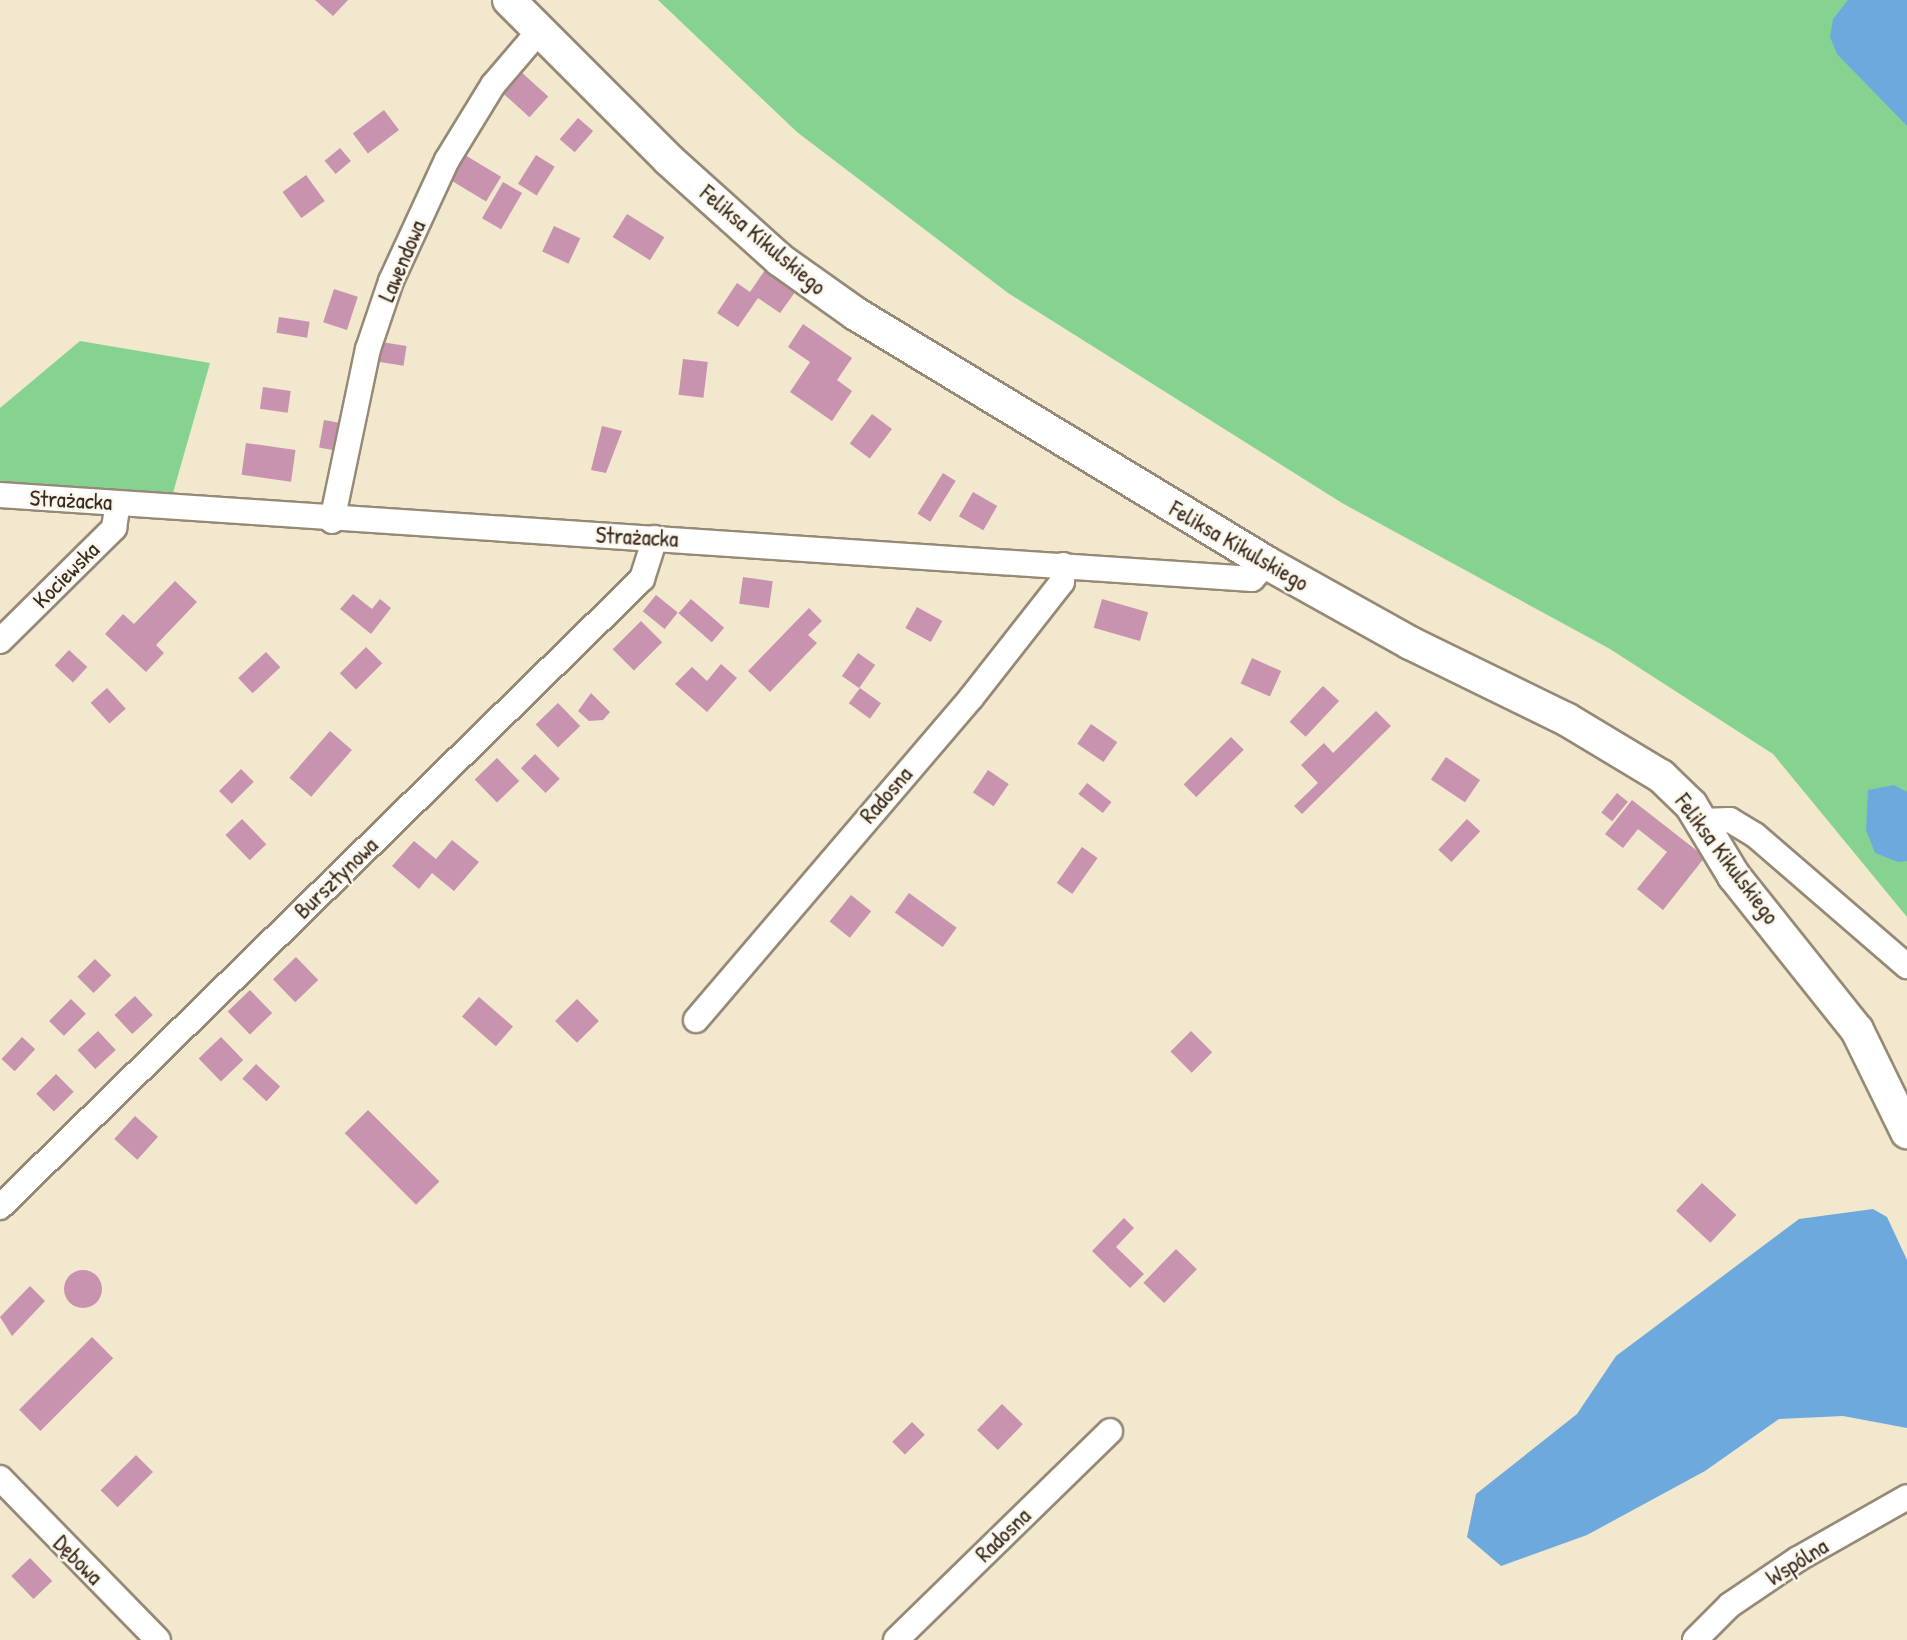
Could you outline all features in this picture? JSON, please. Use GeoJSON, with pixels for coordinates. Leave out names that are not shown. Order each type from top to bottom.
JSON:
{"type":"FeatureCollection","features":[{"type":"Feature","properties":{"kind":"main road","name":"Feliksa Kikulskiego"},"geometry":{"type":"LineString","coordinates":[[509,0],[780,260],[856,314],[1267,563],[1613,744],[1661,776],[1701,821],[1734,876],[1857,1030],[1907,1132]]}},
{"type":"Feature","properties":{"kind":"street","name":"Lawendowa"},"geometry":{"type":"LineString","coordinates":[[332,521],[365,360],[391,281],[447,160],[493,85],[540,30]]}},
{"type":"Feature","properties":{"kind":"street","name":"Strażacka"},"geometry":{"type":"LineString","coordinates":[[0,495],[332,521],[655,538],[1252,579],[1267,563]]}},
{"type":"Feature","properties":{"kind":"street","name":"Kociewska"},"geometry":{"type":"LineString","coordinates":[[0,641],[114,528],[118,503]]}},
{"type":"Feature","properties":{"kind":"street","name":"Bursztynowa"},"geometry":{"type":"LineString","coordinates":[[0,1207],[642,579],[655,538]]}},
{"type":"Feature","properties":{"kind":"street","name":"Radosna"},"geometry":{"type":"LineString","coordinates":[[696,1020],[971,698],[1062,582],[1063,565]]}},
{"type":"Feature","properties":{"kind":"street"},"geometry":{"type":"LineString","coordinates":[[1701,821],[1730,820],[1755,835],[1907,966]]}},
{"type":"Feature","properties":{"kind":"street","name":"Radosna"},"geometry":{"type":"LineString","coordinates":[[896,1640],[1110,1431]]}},
{"type":"Feature","properties":{"kind":"street","name":"Dębowa"},"geometry":{"type":"LineString","coordinates":[[0,1478],[158,1640]]}},
{"type":"Feature","properties":{"kind":"street","name":"Wspólna"},"geometry":{"type":"LineString","coordinates":[[1695,1640],[1730,1605],[1798,1559],[1907,1496]]}},
{"type":"Feature","properties":{"kind":"green space"},"geometry":{"type":"Polygon","coordinates":[[[658,0],[1907,0],[1907,917],[1773,754],[1610,649],[1342,503],[1008,293],[797,132],[658,0]]]}},
{"type":"Feature","properties":{"kind":"green space"},"geometry":{"type":"Polygon","coordinates":[[[80,341],[210,363],[169,507],[0,491],[0,408],[80,341]]]}},
{"type":"Feature","properties":{"kind":"water"},"geometry":{"type":"Polygon","coordinates":[[[1848,0],[1907,0],[1907,126],[1837,54],[1830,37],[1833,19],[1848,0]]]}},
{"type":"Feature","properties":{"kind":"water"},"geometry":{"type":"Polygon","coordinates":[[[1894,785],[1907,792],[1907,861],[1898,862],[1875,853],[1866,830],[1868,790],[1894,785]]]}},
{"type":"Feature","properties":{"kind":"water"},"geometry":{"type":"Polygon","coordinates":[[[1873,1209],[1887,1217],[1907,1260],[1907,1428],[1843,1416],[1779,1419],[1705,1471],[1587,1535],[1501,1566],[1467,1537],[1476,1494],[1577,1414],[1616,1356],[1799,1219],[1873,1209]]]}},
{"type":"Feature","properties":{"kind":"building"},"geometry":{"type":"Polygon","coordinates":[[[315,0],[348,0],[333,16],[315,0]]]}},
{"type":"Feature","properties":{"kind":"building"},"geometry":{"type":"Polygon","coordinates":[[[520,71],[548,96],[530,117],[501,92],[520,71]]]}},
{"type":"Feature","properties":{"kind":"building"},"geometry":{"type":"Polygon","coordinates":[[[384,110],[399,130],[368,153],[353,133],[384,110]]]}},
{"type":"Feature","properties":{"kind":"building"},"geometry":{"type":"Polygon","coordinates":[[[578,118],[593,131],[575,152],[560,139],[578,118]]]}},
{"type":"Feature","properties":{"kind":"building"},"geometry":{"type":"Polygon","coordinates":[[[340,148],[351,161],[336,174],[325,161],[340,148]]]}},
{"type":"Feature","properties":{"kind":"building"},"geometry":{"type":"Polygon","coordinates":[[[465,155],[501,177],[486,201],[450,180],[465,155]]]}},
{"type":"Feature","properties":{"kind":"building"},"geometry":{"type":"Polygon","coordinates":[[[536,155],[555,167],[537,195],[518,184],[536,155]]]}},
{"type":"Feature","properties":{"kind":"building"},"geometry":{"type":"Polygon","coordinates":[[[306,175],[325,201],[301,218],[283,192],[306,175]]]}},
{"type":"Feature","properties":{"kind":"building"},"geometry":{"type":"Polygon","coordinates":[[[503,182],[522,193],[501,229],[482,218],[503,182]]]}},
{"type":"Feature","properties":{"kind":"building"},"geometry":{"type":"Polygon","coordinates":[[[627,214],[664,237],[650,260],[613,237],[627,214]]]}},
{"type":"Feature","properties":{"kind":"building"},"geometry":{"type":"Polygon","coordinates":[[[554,226],[580,238],[568,264],[542,251],[554,226]]]}},
{"type":"Feature","properties":{"kind":"building"},"geometry":{"type":"Polygon","coordinates":[[[767,267],[798,288],[780,313],[758,298],[738,327],[717,313],[737,283],[750,292],[767,267]]]}},
{"type":"Feature","properties":{"kind":"building"},"geometry":{"type":"Polygon","coordinates":[[[334,289],[358,297],[347,330],[323,322],[334,289]]]}},
{"type":"Feature","properties":{"kind":"building"},"geometry":{"type":"Polygon","coordinates":[[[279,317],[310,322],[307,338],[276,333],[279,317]]]}},
{"type":"Feature","properties":{"kind":"building"},"geometry":{"type":"Polygon","coordinates":[[[803,324],[852,358],[837,380],[852,391],[832,421],[790,392],[810,362],[788,347],[803,324]]]}},
{"type":"Feature","properties":{"kind":"building"},"geometry":{"type":"Polygon","coordinates":[[[375,341],[407,346],[403,366],[372,361],[375,341]]]}},
{"type":"Feature","properties":{"kind":"building"},"geometry":{"type":"Polygon","coordinates":[[[683,359],[708,362],[703,398],[679,395],[683,359]]]}},
{"type":"Feature","properties":{"kind":"building"},"geometry":{"type":"Polygon","coordinates":[[[263,387],[291,391],[288,413],[260,409],[263,387]]]}},
{"type":"Feature","properties":{"kind":"building"},"geometry":{"type":"Polygon","coordinates":[[[872,414],[892,429],[870,459],[850,444],[872,414]]]}},
{"type":"Feature","properties":{"kind":"building"},"geometry":{"type":"Polygon","coordinates":[[[324,420],[341,423],[336,451],[319,448],[324,420]]]}},
{"type":"Feature","properties":{"kind":"building"},"geometry":{"type":"Polygon","coordinates":[[[602,426],[622,431],[606,473],[591,470],[602,426]]]}},
{"type":"Feature","properties":{"kind":"building"},"geometry":{"type":"Polygon","coordinates":[[[246,443],[296,450],[291,482],[242,475],[246,443]]]}},
{"type":"Feature","properties":{"kind":"building"},"geometry":{"type":"Polygon","coordinates":[[[943,473],[956,481],[930,522],[918,514],[943,473]]]}},
{"type":"Feature","properties":{"kind":"building"},"geometry":{"type":"Polygon","coordinates":[[[973,492],[997,506],[983,530],[959,516],[973,492]]]}},
{"type":"Feature","properties":{"kind":"building"},"geometry":{"type":"Polygon","coordinates":[[[743,577],[773,581],[769,608],[739,604],[743,577]]]}},
{"type":"Feature","properties":{"kind":"building"},"geometry":{"type":"Polygon","coordinates":[[[175,581],[197,602],[156,645],[164,653],[146,672],[105,634],[123,614],[134,624],[175,581]]]}},
{"type":"Feature","properties":{"kind":"building"},"geometry":{"type":"Polygon","coordinates":[[[353,594],[372,609],[380,599],[391,608],[371,634],[340,609],[353,594]]]}},
{"type":"Feature","properties":{"kind":"building"},"geometry":{"type":"Polygon","coordinates":[[[656,595],[678,613],[665,629],[643,611],[656,595]]]}},
{"type":"Feature","properties":{"kind":"building"},"geometry":{"type":"Polygon","coordinates":[[[691,599],[724,628],[712,642],[679,613],[691,599]]]}},
{"type":"Feature","properties":{"kind":"building"},"geometry":{"type":"Polygon","coordinates":[[[1102,599],[1148,612],[1140,641],[1094,628],[1102,599]]]}},
{"type":"Feature","properties":{"kind":"building"},"geometry":{"type":"Polygon","coordinates":[[[917,607],[942,621],[931,642],[905,628],[917,607]]]}},
{"type":"Feature","properties":{"kind":"building"},"geometry":{"type":"Polygon","coordinates":[[[809,608],[822,621],[808,635],[817,643],[770,692],[748,671],[809,608]]]}},
{"type":"Feature","properties":{"kind":"building"},"geometry":{"type":"Polygon","coordinates":[[[641,621],[662,642],[634,670],[613,649],[641,621]]]}},
{"type":"Feature","properties":{"kind":"building"},"geometry":{"type":"Polygon","coordinates":[[[366,647],[382,663],[356,689],[340,673],[366,647]]]}},
{"type":"Feature","properties":{"kind":"building"},"geometry":{"type":"Polygon","coordinates":[[[69,650],[87,667],[73,682],[55,665],[69,650]]]}},
{"type":"Feature","properties":{"kind":"building"},"geometry":{"type":"Polygon","coordinates":[[[266,652],[280,667],[253,693],[238,678],[266,652]]]}},
{"type":"Feature","properties":{"kind":"building"},"geometry":{"type":"Polygon","coordinates":[[[858,653],[875,665],[859,688],[842,676],[858,653]]]}},
{"type":"Feature","properties":{"kind":"building"},"geometry":{"type":"Polygon","coordinates":[[[1252,658],[1281,671],[1270,697],[1241,684],[1252,658]]]}},
{"type":"Feature","properties":{"kind":"building"},"geometry":{"type":"Polygon","coordinates":[[[721,664],[737,678],[707,712],[675,684],[692,667],[707,681],[721,664]]]}},
{"type":"Feature","properties":{"kind":"building"},"geometry":{"type":"Polygon","coordinates":[[[1323,686],[1339,701],[1306,737],[1290,722],[1323,686]]]}},
{"type":"Feature","properties":{"kind":"building"},"geometry":{"type":"Polygon","coordinates":[[[107,688],[126,709],[109,724],[91,703],[107,688]]]}},
{"type":"Feature","properties":{"kind":"building"},"geometry":{"type":"Polygon","coordinates":[[[860,688],[881,703],[870,719],[849,703],[860,688]]]}},
{"type":"Feature","properties":{"kind":"building"},"geometry":{"type":"Polygon","coordinates":[[[591,693],[610,712],[603,720],[589,721],[578,711],[591,693]]]}},
{"type":"Feature","properties":{"kind":"building"},"geometry":{"type":"Polygon","coordinates":[[[558,703],[580,726],[558,748],[536,725],[558,703]]]}},
{"type":"Feature","properties":{"kind":"building"},"geometry":{"type":"Polygon","coordinates":[[[1376,711],[1391,726],[1302,814],[1294,806],[1318,783],[1301,765],[1324,743],[1333,753],[1376,711]]]}},
{"type":"Feature","properties":{"kind":"building"},"geometry":{"type":"Polygon","coordinates":[[[1091,724],[1117,742],[1103,762],[1077,744],[1091,724]]]}},
{"type":"Feature","properties":{"kind":"building"},"geometry":{"type":"Polygon","coordinates":[[[330,731],[352,750],[311,797],[289,778],[330,731]]]}},
{"type":"Feature","properties":{"kind":"building"},"geometry":{"type":"Polygon","coordinates":[[[1231,737],[1244,750],[1196,797],[1184,784],[1231,737]]]}},
{"type":"Feature","properties":{"kind":"building"},"geometry":{"type":"Polygon","coordinates":[[[535,754],[560,779],[546,793],[521,768],[535,754]]]}},
{"type":"Feature","properties":{"kind":"building"},"geometry":{"type":"Polygon","coordinates":[[[1446,757],[1480,780],[1465,802],[1431,779],[1446,757]]]}},
{"type":"Feature","properties":{"kind":"building"},"geometry":{"type":"Polygon","coordinates":[[[497,758],[519,781],[497,803],[475,780],[497,758]]]}},
{"type":"Feature","properties":{"kind":"building"},"geometry":{"type":"Polygon","coordinates":[[[241,769],[254,782],[232,804],[219,791],[241,769]]]}},
{"type":"Feature","properties":{"kind":"building"},"geometry":{"type":"Polygon","coordinates":[[[988,770],[1009,784],[994,806],[973,792],[988,770]]]}},
{"type":"Feature","properties":{"kind":"building"},"geometry":{"type":"Polygon","coordinates":[[[1087,783],[1111,802],[1103,813],[1078,794],[1087,783]]]}},
{"type":"Feature","properties":{"kind":"building"},"geometry":{"type":"Polygon","coordinates":[[[1617,793],[1628,802],[1612,821],[1601,812],[1617,793]]]}},
{"type":"Feature","properties":{"kind":"building"},"geometry":{"type":"Polygon","coordinates":[[[1632,800],[1705,857],[1663,910],[1637,889],[1667,852],[1638,829],[1623,848],[1605,834],[1632,800]]]}},
{"type":"Feature","properties":{"kind":"building"},"geometry":{"type":"Polygon","coordinates":[[[242,819],[266,844],[250,860],[225,835],[242,819]]]}},
{"type":"Feature","properties":{"kind":"building"},"geometry":{"type":"Polygon","coordinates":[[[1467,819],[1480,831],[1452,862],[1438,850],[1467,819]]]}},
{"type":"Feature","properties":{"kind":"building"},"geometry":{"type":"Polygon","coordinates":[[[452,840],[479,862],[454,891],[432,873],[419,889],[392,866],[414,841],[436,859],[452,840]]]}},
{"type":"Feature","properties":{"kind":"building"},"geometry":{"type":"Polygon","coordinates":[[[1082,847],[1098,858],[1072,894],[1057,883],[1082,847]]]}},
{"type":"Feature","properties":{"kind":"building"},"geometry":{"type":"Polygon","coordinates":[[[909,893],[957,928],[943,947],[895,912],[909,893]]]}},
{"type":"Feature","properties":{"kind":"building"},"geometry":{"type":"Polygon","coordinates":[[[851,895],[871,911],[850,938],[830,921],[851,895]]]}},
{"type":"Feature","properties":{"kind":"building"},"geometry":{"type":"Polygon","coordinates":[[[296,957],[318,980],[295,1002],[273,979],[296,957]]]}},
{"type":"Feature","properties":{"kind":"building"},"geometry":{"type":"Polygon","coordinates":[[[95,959],[111,975],[94,993],[77,977],[95,959]]]}},
{"type":"Feature","properties":{"kind":"building"},"geometry":{"type":"Polygon","coordinates":[[[250,990],[272,1013],[250,1035],[228,1012],[250,990]]]}},
{"type":"Feature","properties":{"kind":"building"},"geometry":{"type":"Polygon","coordinates":[[[135,996],[153,1015],[132,1034],[115,1015],[135,996]]]}},
{"type":"Feature","properties":{"kind":"building"},"geometry":{"type":"Polygon","coordinates":[[[479,997],[513,1027],[496,1046],[462,1017],[479,997]]]}},
{"type":"Feature","properties":{"kind":"building"},"geometry":{"type":"Polygon","coordinates":[[[71,999],[86,1014],[64,1036],[49,1021],[71,999]]]}},
{"type":"Feature","properties":{"kind":"building"},"geometry":{"type":"Polygon","coordinates":[[[577,999],[599,1021],[577,1043],[555,1021],[577,999]]]}},
{"type":"Feature","properties":{"kind":"building"},"geometry":{"type":"Polygon","coordinates":[[[98,1031],[116,1050],[95,1069],[78,1050],[98,1031]]]}},
{"type":"Feature","properties":{"kind":"building"},"geometry":{"type":"Polygon","coordinates":[[[1191,1031],[1212,1052],[1192,1073],[1170,1052],[1191,1031]]]}},
{"type":"Feature","properties":{"kind":"building"},"geometry":{"type":"Polygon","coordinates":[[[22,1037],[35,1049],[15,1071],[2,1059],[22,1037]]]}},
{"type":"Feature","properties":{"kind":"building"},"geometry":{"type":"Polygon","coordinates":[[[221,1037],[243,1060],[221,1082],[199,1059],[221,1037]]]}},
{"type":"Feature","properties":{"kind":"building"},"geometry":{"type":"Polygon","coordinates":[[[256,1064],[280,1087],[266,1101],[242,1079],[256,1064]]]}},
{"type":"Feature","properties":{"kind":"building"},"geometry":{"type":"Polygon","coordinates":[[[56,1074],[74,1092],[54,1111],[36,1094],[56,1074]]]}},
{"type":"Feature","properties":{"kind":"building"},"geometry":{"type":"Polygon","coordinates":[[[368,1110],[439,1181],[416,1205],[345,1133],[368,1110]]]}},
{"type":"Feature","properties":{"kind":"building"},"geometry":{"type":"Polygon","coordinates":[[[135,1116],[158,1137],[137,1160],[114,1139],[135,1116]]]}},
{"type":"Feature","properties":{"kind":"building"},"geometry":{"type":"Polygon","coordinates":[[[1702,1183],[1736,1215],[1710,1243],[1676,1211],[1702,1183]]]}},
{"type":"Feature","properties":{"kind":"building"},"geometry":{"type":"Polygon","coordinates":[[[1124,1218],[1134,1228],[1116,1247],[1144,1274],[1130,1288],[1092,1251],[1124,1218]]]}},
{"type":"Feature","properties":{"kind":"building"},"geometry":{"type":"Polygon","coordinates":[[[1176,1249],[1197,1269],[1164,1303],[1143,1283],[1176,1249]]]}},
{"type":"Feature","properties":{"kind":"building"},"geometry":{"type":"Polygon","coordinates":[[[83,1270],[96,1276],[102,1289],[96,1302],[83,1308],[70,1302],[64,1289],[70,1276],[83,1270]]]}},
{"type":"Feature","properties":{"kind":"building"},"geometry":{"type":"Polygon","coordinates":[[[30,1286],[45,1301],[12,1336],[0,1317],[30,1286]]]}},
{"type":"Feature","properties":{"kind":"building"},"geometry":{"type":"Polygon","coordinates":[[[92,1337],[113,1358],[40,1431],[19,1410],[92,1337]]]}},
{"type":"Feature","properties":{"kind":"building"},"geometry":{"type":"Polygon","coordinates":[[[1002,1404],[1023,1424],[998,1450],[977,1430],[1002,1404]]]}},
{"type":"Feature","properties":{"kind":"building"},"geometry":{"type":"Polygon","coordinates":[[[912,1422],[925,1435],[905,1455],[892,1442],[912,1422]]]}},
{"type":"Feature","properties":{"kind":"building"},"geometry":{"type":"Polygon","coordinates":[[[136,1455],[153,1472],[118,1507],[101,1490],[136,1455]]]}},
{"type":"Feature","properties":{"kind":"building"},"geometry":{"type":"Polygon","coordinates":[[[30,1558],[52,1581],[34,1599],[11,1576],[30,1558]]]}}]}
